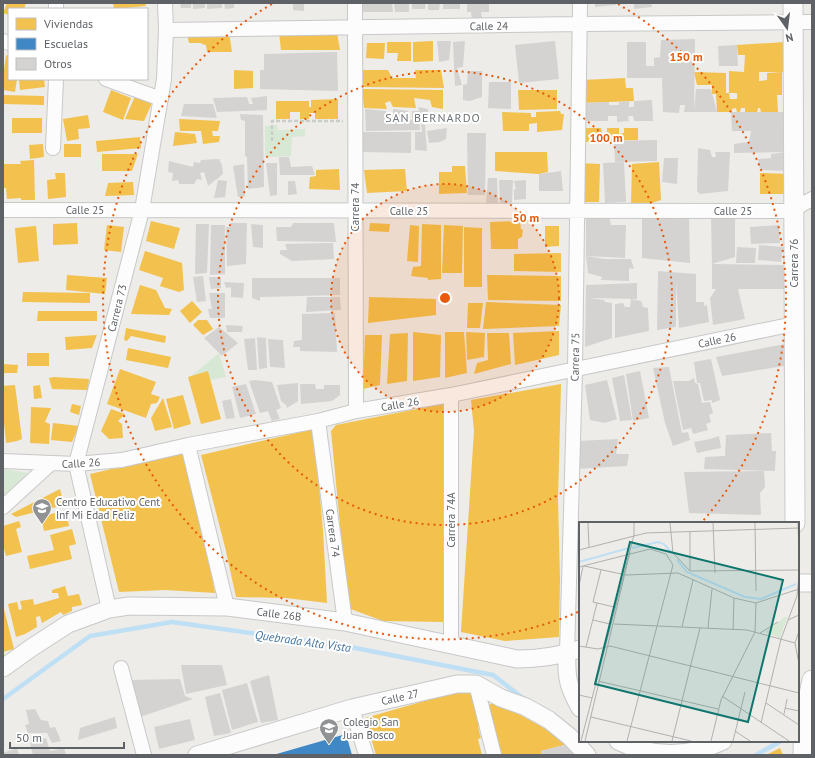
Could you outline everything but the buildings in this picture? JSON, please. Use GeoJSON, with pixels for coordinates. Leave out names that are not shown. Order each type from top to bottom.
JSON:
{"type":"FeatureCollection","features":[{"type":"Feature","properties":{"kind":"main road","name":"Carrera 76"},"geometry":{"type":"LineString","coordinates":[[793,3],[796,522]]}},
{"type":"Feature","properties":{"kind":"main road"},"geometry":{"type":"LineString","coordinates":[[803,755],[805,692]]}},
{"type":"Feature","properties":{"kind":"street","name":"Carrera 73"},"geometry":{"type":"LineString","coordinates":[[109,609],[76,464],[142,210],[164,80],[166,30],[165,3]]}},
{"type":"Feature","properties":{"kind":"street","name":"Carrera 74"},"geometry":{"type":"LineString","coordinates":[[355,3],[356,411]]}},
{"type":"Feature","properties":{"kind":"street","name":"Carrera 75"},"geometry":{"type":"LineString","coordinates":[[579,706],[571,692],[566,674],[574,651],[575,370],[580,3]]}},
{"type":"Feature","properties":{"kind":"street","name":"Calle 24"},"geometry":{"type":"LineString","coordinates":[[166,30],[812,22]]}},
{"type":"Feature","properties":{"kind":"street"},"geometry":{"type":"LineString","coordinates":[[53,148],[56,80]]}},
{"type":"Feature","properties":{"kind":"street"},"geometry":{"type":"LineString","coordinates":[[109,80],[161,99]]}},
{"type":"Feature","properties":{"kind":"street","name":"Calle 25"},"geometry":{"type":"LineString","coordinates":[[3,210],[784,211],[794,209],[812,199]]}},
{"type":"Feature","properties":{"kind":"street","name":"Calle 26"},"geometry":{"type":"LineString","coordinates":[[3,461],[76,464],[122,460],[188,445],[318,421],[356,411],[451,395],[575,370],[794,324]]}},
{"type":"Feature","properties":{"kind":"street","name":"Carrera 74A"},"geometry":{"type":"LineString","coordinates":[[451,395],[451,645]]}},
{"type":"Feature","properties":{"kind":"street","name":"Carrera 74"},"geometry":{"type":"LineString","coordinates":[[318,421],[345,622]]}},
{"type":"Feature","properties":{"kind":"street"},"geometry":{"type":"LineString","coordinates":[[188,445],[227,607]]}},
{"type":"Feature","properties":{"kind":"street"},"geometry":{"type":"LineString","coordinates":[[3,507],[50,464]]}},
{"type":"Feature","properties":{"kind":"street"},"geometry":{"type":"LineString","coordinates":[[799,583],[812,583]]}},
{"type":"Feature","properties":{"kind":"street","name":"Calle 26B"},"geometry":{"type":"LineString","coordinates":[[3,668],[68,624],[109,609],[129,606],[227,607],[345,622],[517,659],[535,659],[574,651]]}},
{"type":"Feature","properties":{"kind":"street"},"geometry":{"type":"LineString","coordinates":[[121,668],[144,755]]}},
{"type":"Feature","properties":{"kind":"street","name":"Calle 27"},"geometry":{"type":"LineString","coordinates":[[197,755],[352,708],[458,684],[476,684],[502,698],[526,707],[549,720],[570,737],[587,755]]}},
{"type":"Feature","properties":{"kind":"street"},"geometry":{"type":"LineString","coordinates":[[476,684],[494,755]]}},
{"type":"Feature","properties":{"kind":"street"},"geometry":{"type":"LineString","coordinates":[[352,708],[366,755]]}},
{"type":"Feature","properties":{"kind":"street"},"geometry":{"type":"LineString","coordinates":[[621,742],[645,751],[668,754],[705,749],[721,742]]}},
{"type":"Feature","properties":{"kind":"path"},"geometry":{"type":"LineString","coordinates":[[272,141],[272,121],[355,121]]}},
{"type":"Feature","properties":{"kind":"green space"},"geometry":{"type":"Polygon","coordinates":[[[277,125],[278,130],[305,129],[305,136],[292,137],[291,156],[265,157],[265,126],[277,125]]]}},
{"type":"Feature","properties":{"kind":"green space"},"geometry":{"type":"Polygon","coordinates":[[[219,353],[226,377],[210,380],[208,372],[191,376],[219,353]]]}},
{"type":"Feature","properties":{"kind":"green space"},"geometry":{"type":"Polygon","coordinates":[[[3,469],[28,473],[3,496],[3,469]]]}},
{"type":"Feature","properties":{"kind":"waterway","name":"Quebrada Alta Vista"},"geometry":{"type":"LineString","coordinates":[[3,699],[90,636],[172,622],[350,647],[493,675],[524,699]]}},
{"type":"Feature","properties":{"kind":"waterway","name":"Quebrada Alta Vista"},"geometry":{"type":"LineString","coordinates":[[756,755],[779,742]]}},
{"type":"Feature","properties":{"kind":"place","name":"Centro Educativo Cent Inf Mi Edad Feliz"},"geometry":{"type":"Point","coordinates":[42,525]}},
{"type":"Feature","properties":{"kind":"place","name":"Colegio San Juan Bosco"},"geometry":{"type":"Point","coordinates":[329,745]}},
{"type":"Feature","properties":{"kind":"district","name":"SAN BERNARDO"},"geometry":{"type":"Point","coordinates":[433,117]}}]}
